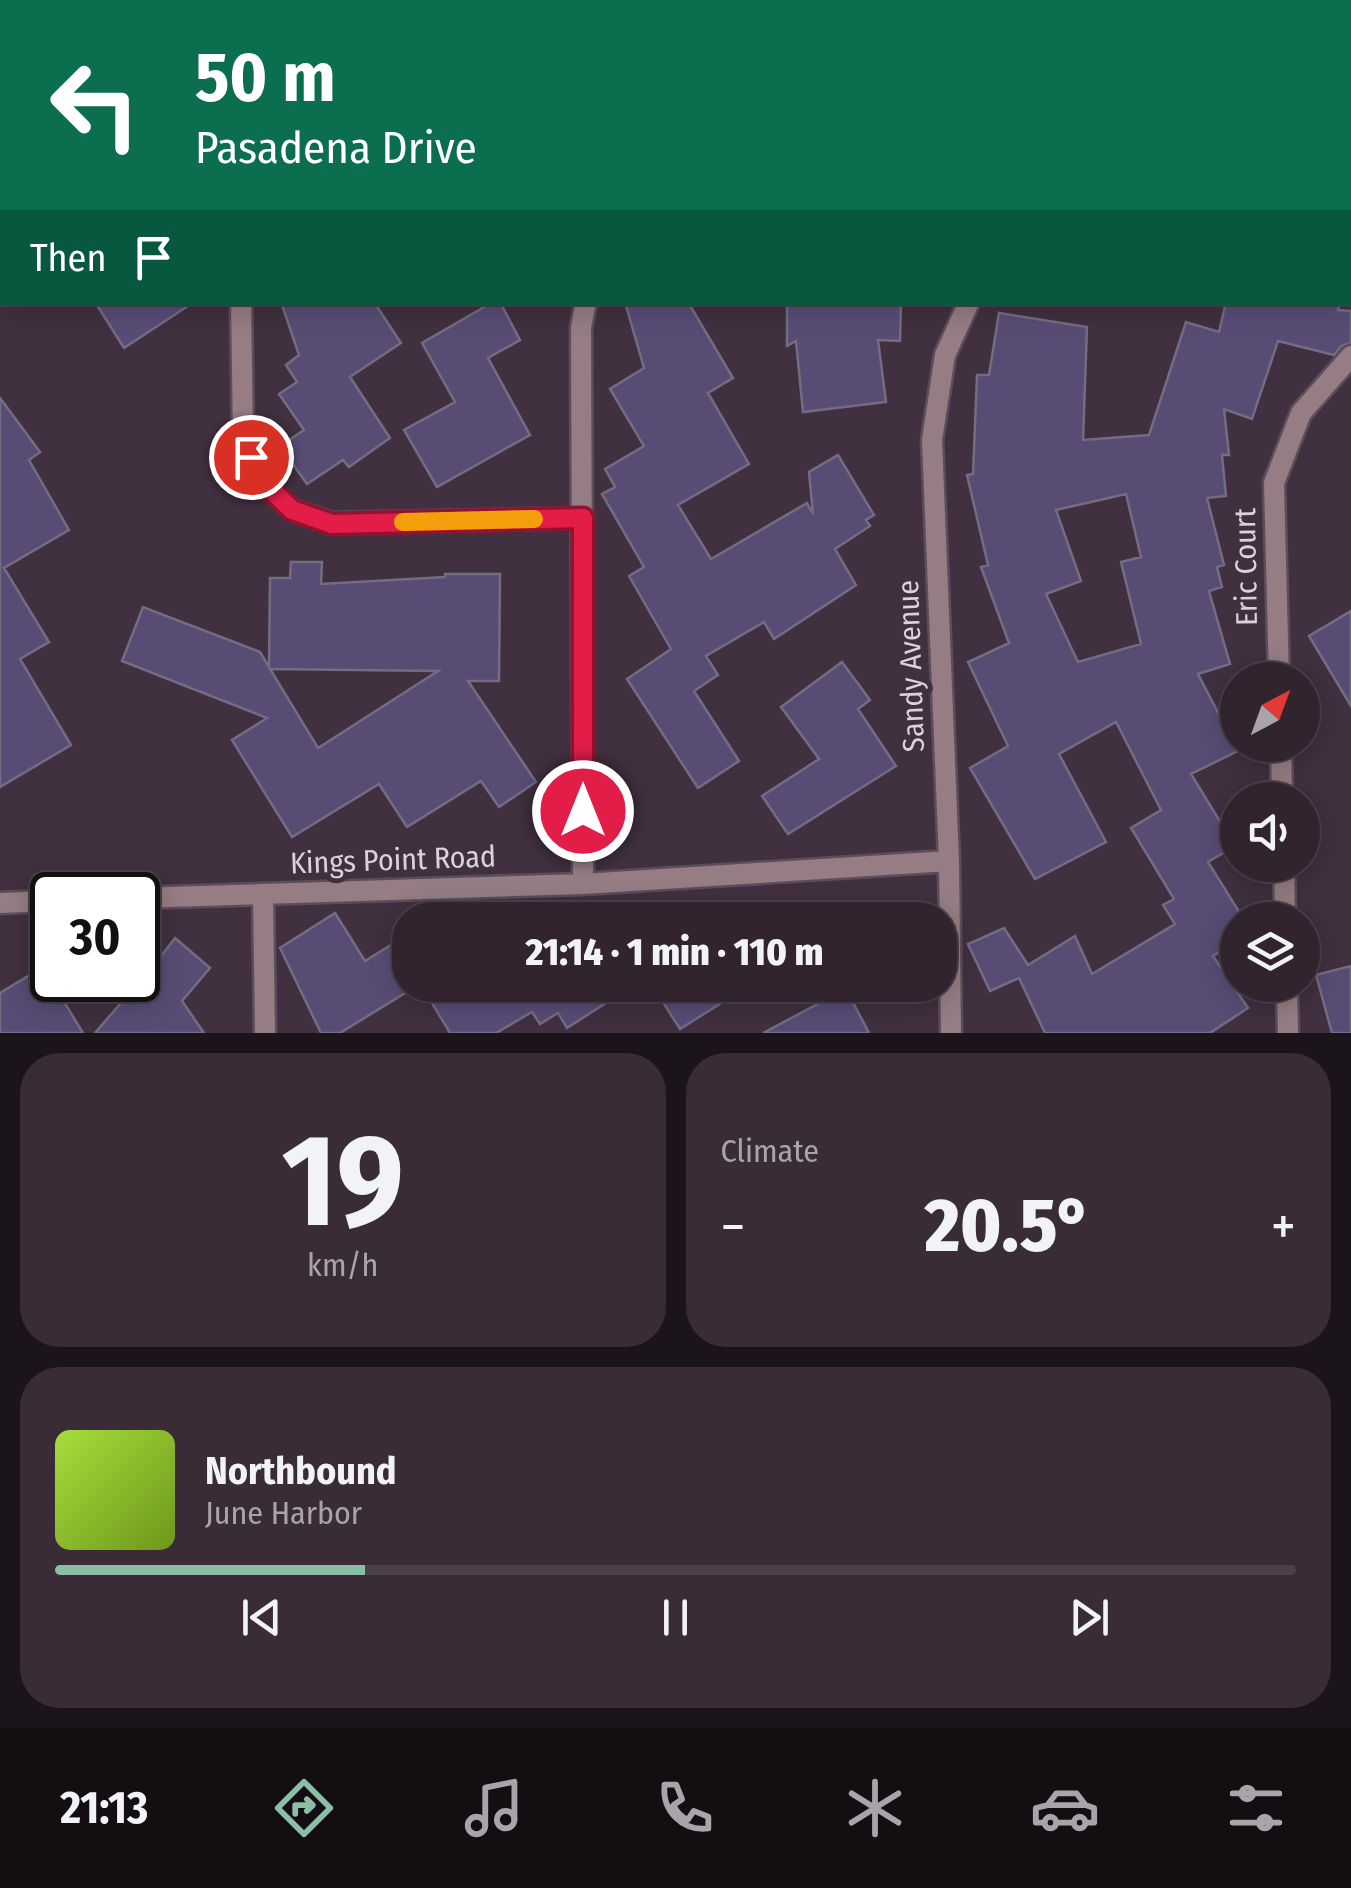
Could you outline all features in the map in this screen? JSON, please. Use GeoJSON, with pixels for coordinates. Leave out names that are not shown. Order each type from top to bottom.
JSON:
{"type":"FeatureCollection","features":[{"type":"Feature","properties":{"kind":"street"},"geometry":{"type":"LineString","coordinates":[[241,305],[243,435],[259,478],[292,510],[332,524],[583,518]]}},
{"type":"Feature","properties":{"kind":"street"},"geometry":{"type":"LineString","coordinates":[[583,884],[581,327],[585,305]]}},
{"type":"Feature","properties":{"kind":"street","name":"Sandy Avenue"},"geometry":{"type":"LineString","coordinates":[[952,1033],[932,440],[945,355],[968,305]]}},
{"type":"Feature","properties":{"kind":"street","name":"Eric Court"},"geometry":{"type":"LineString","coordinates":[[1279,662],[1274,482],[1301,414],[1351,356]]}},
{"type":"Feature","properties":{"kind":"street","name":"Kings Point Road"},"geometry":{"type":"LineString","coordinates":[[160,897],[583,884],[949,861]]}},
{"type":"Feature","properties":{"kind":"street"},"geometry":{"type":"LineString","coordinates":[[264,894],[265,1033]]}},
{"type":"Feature","properties":{"kind":"street"},"geometry":{"type":"LineString","coordinates":[[0,903],[30,902]]}},
{"type":"Feature","properties":{"kind":"street"},"geometry":{"type":"LineString","coordinates":[[1287,1002],[1288,1033]]}},
{"type":"Feature","properties":{"kind":"building"},"geometry":{"type":"Polygon","coordinates":[[[97,305],[189,305],[124,348],[97,305]]]}},
{"type":"Feature","properties":{"kind":"building"},"geometry":{"type":"Polygon","coordinates":[[[282,305],[376,305],[401,343],[350,377],[390,438],[349,467],[343,460],[307,484],[280,446],[304,430],[279,394],[297,382],[286,365],[299,355],[282,305]]]}},
{"type":"Feature","properties":{"kind":"building"},"geometry":{"type":"Polygon","coordinates":[[[488,305],[502,305],[520,340],[488,358],[530,435],[437,487],[404,430],[455,402],[422,343],[488,305]]]}},
{"type":"Feature","properties":{"kind":"building"},"geometry":{"type":"Polygon","coordinates":[[[626,305],[690,305],[733,378],[708,393],[749,464],[678,505],[711,559],[807,503],[813,514],[809,472],[838,455],[874,515],[866,520],[870,526],[835,549],[856,585],[774,639],[764,622],[706,656],[718,675],[694,691],[739,761],[698,788],[627,679],[671,649],[629,576],[644,567],[602,494],[615,487],[605,469],[644,446],[610,389],[644,368],[626,305]]]}},
{"type":"Feature","properties":{"kind":"building"},"geometry":{"type":"Polygon","coordinates":[[[787,305],[901,305],[900,341],[878,340],[886,402],[803,412],[796,341],[787,346],[787,305]]]}},
{"type":"Feature","properties":{"kind":"building"},"geometry":{"type":"Polygon","coordinates":[[[1225,305],[1339,305],[1338,310],[1351,311],[1351,343],[1341,346],[1334,355],[1278,341],[1252,419],[1224,409],[1229,455],[1222,455],[1226,496],[1207,498],[1224,565],[1217,567],[1222,587],[1209,591],[1229,662],[1220,662],[1220,667],[1198,674],[1220,716],[1220,760],[1191,774],[1220,821],[1220,855],[1208,862],[1233,902],[1220,902],[1220,952],[1213,956],[1220,966],[1220,1002],[1244,1002],[1248,1008],[1210,1033],[1045,1033],[1019,978],[990,991],[968,944],[1004,928],[1028,965],[1075,936],[1092,974],[1175,924],[1163,905],[1174,899],[1131,828],[1161,810],[1116,722],[1059,754],[1106,842],[1035,879],[970,768],[1008,746],[968,662],[1009,643],[981,567],[988,565],[967,475],[973,474],[977,375],[989,375],[999,313],[1087,327],[1083,440],[1149,435],[1186,322],[1219,332],[1225,305]],[[1126,494],[1056,510],[1081,581],[1046,594],[1078,662],[1141,644],[1121,562],[1141,557],[1126,494]]]}},
{"type":"Feature","properties":{"kind":"building"},"geometry":{"type":"Polygon","coordinates":[[[0,398],[40,452],[29,460],[69,530],[4,568],[49,642],[20,659],[71,745],[0,787],[0,398]]]}},
{"type":"Feature","properties":{"kind":"building"},"geometry":{"type":"Polygon","coordinates":[[[291,562],[322,562],[321,584],[445,574],[500,574],[499,681],[468,681],[536,782],[499,807],[481,781],[407,827],[379,784],[292,837],[232,740],[267,718],[122,661],[143,607],[260,652],[269,667],[270,578],[290,578],[291,562]],[[270,669],[318,748],[438,671],[270,669]]]}},
{"type":"Feature","properties":{"kind":"building"},"geometry":{"type":"Polygon","coordinates":[[[1351,611],[1351,706],[1309,636],[1351,611]]]}},
{"type":"Feature","properties":{"kind":"building"},"geometry":{"type":"Polygon","coordinates":[[[842,662],[870,700],[858,709],[896,766],[788,834],[762,796],[819,759],[781,707],[842,662]]]}},
{"type":"Feature","properties":{"kind":"building"},"geometry":{"type":"Polygon","coordinates":[[[335,913],[365,961],[392,944],[392,1001],[340,1033],[321,1033],[280,948],[335,913]]]}},
{"type":"Feature","properties":{"kind":"building"},"geometry":{"type":"Polygon","coordinates":[[[175,938],[210,968],[182,1001],[204,1033],[95,1033],[122,1002],[160,1002],[162,955],[175,938]]]}},
{"type":"Feature","properties":{"kind":"building"},"geometry":{"type":"Polygon","coordinates":[[[1351,966],[1351,1033],[1332,1033],[1320,990],[1320,974],[1351,966]]]}},
{"type":"Feature","properties":{"kind":"building"},"geometry":{"type":"Polygon","coordinates":[[[30,975],[30,1002],[64,1002],[83,1033],[0,1033],[0,993],[30,975]]]}},
{"type":"Feature","properties":{"kind":"building"},"geometry":{"type":"Polygon","coordinates":[[[431,1002],[608,1002],[567,1028],[558,1013],[540,1024],[532,1012],[496,1033],[450,1033],[431,1002]]]}},
{"type":"Feature","properties":{"kind":"building"},"geometry":{"type":"Polygon","coordinates":[[[663,1002],[723,1002],[680,1029],[663,1002]]]}},
{"type":"Feature","properties":{"kind":"building"},"geometry":{"type":"Polygon","coordinates":[[[821,1002],[853,1002],[869,1033],[763,1033],[821,1002]]]}},
{"type":"Feature","properties":{"kind":"slow traffic"},"geometry":{"type":"LineString","coordinates":[[403,522],[534,519]]}},
{"type":"Feature","properties":{"kind":"route"},"geometry":{"type":"LineString","coordinates":[[251,457],[259,478],[292,510],[332,524],[583,518],[583,811]]}}]}
